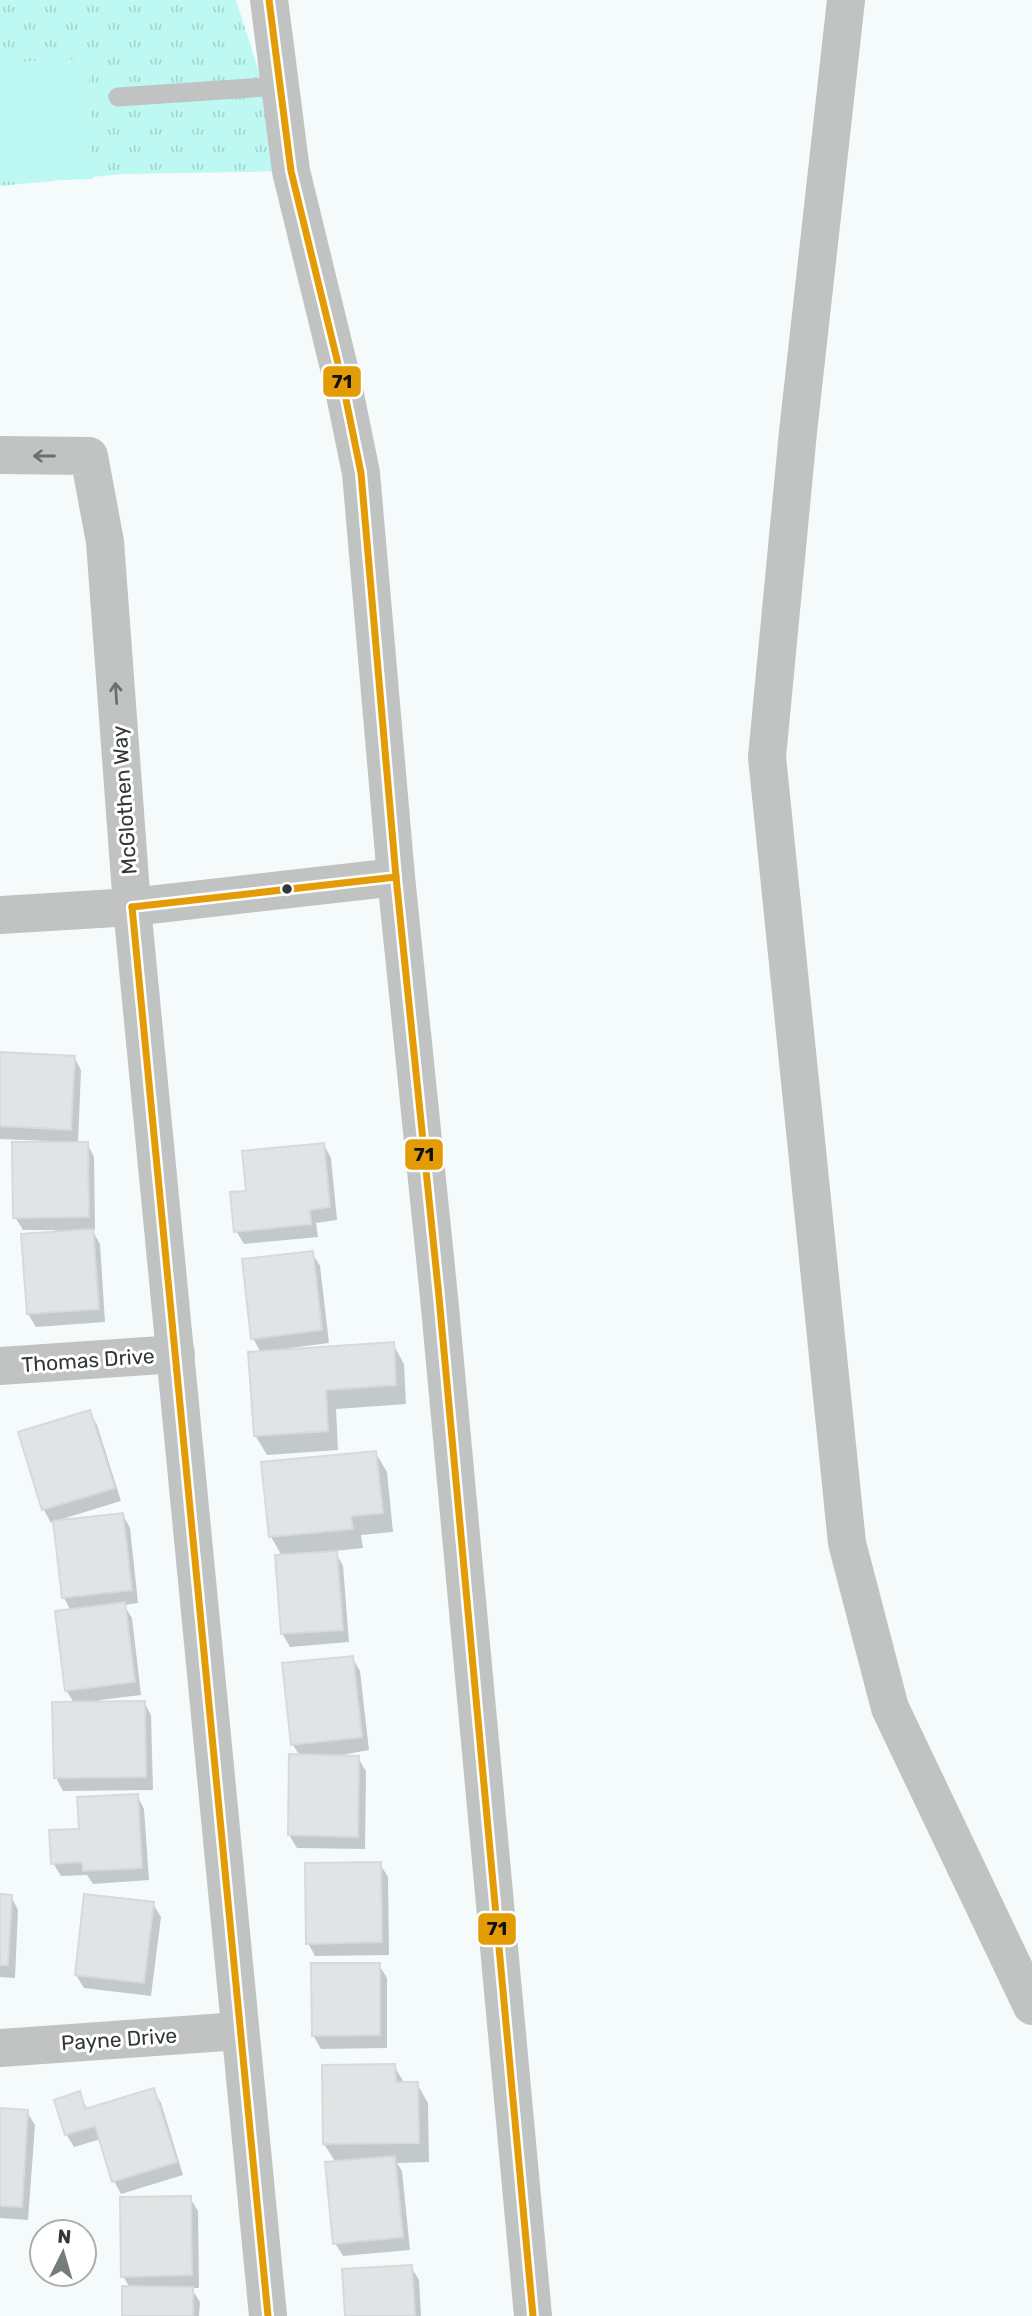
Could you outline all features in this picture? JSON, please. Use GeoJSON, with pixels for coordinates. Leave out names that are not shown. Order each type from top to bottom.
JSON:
{"type":"FeatureCollection","features":[{"type":"Feature","properties":{"kind":"street"},"geometry":{"type":"LineString","coordinates":[[269,0],[299,209],[342,380],[361,473],[396,877],[439,1297],[533,2316]]}},
{"type":"Feature","properties":{"kind":"street"},"geometry":{"type":"LineString","coordinates":[[846,0],[798,432],[767,757],[846,1544],[890,1708],[1032,2006]]}},
{"type":"Feature","properties":{"kind":"street","name":"McGlothen Way"},"geometry":{"type":"LineString","coordinates":[[0,455],[89,456],[105,542],[132,907],[268,2316]]}},
{"type":"Feature","properties":{"kind":"street"},"geometry":{"type":"LineString","coordinates":[[0,915],[132,907],[396,877]]}},
{"type":"Feature","properties":{"kind":"street","name":"Thomas Drive"},"geometry":{"type":"LineString","coordinates":[[0,1366],[176,1354]]}},
{"type":"Feature","properties":{"kind":"street","name":"Payne Drive"},"geometry":{"type":"LineString","coordinates":[[0,2048],[239,2031]]}},
{"type":"Feature","properties":{"kind":"lane"},"geometry":{"type":"LineString","coordinates":[[118,97],[280,86]]}},
{"type":"Feature","properties":{"kind":"green space"},"geometry":{"type":"Polygon","coordinates":[[[0,0],[236,0],[291,171],[123,174],[0,186],[0,0]]]}},
{"type":"Feature","properties":{"kind":"green space"},"geometry":{"type":"Polygon","coordinates":[[[88,59],[93,179],[0,182],[0,62],[88,59]]]}},
{"type":"Feature","properties":{"kind":"building"},"geometry":{"type":"Polygon","coordinates":[[[0,1052],[75,1056],[71,1130],[0,1126],[0,1052]]]}},
{"type":"Feature","properties":{"kind":"building"},"geometry":{"type":"Polygon","coordinates":[[[12,1142],[88,1142],[89,1217],[13,1218],[12,1142]]]}},
{"type":"Feature","properties":{"kind":"building"},"geometry":{"type":"Polygon","coordinates":[[[324,1143],[330,1207],[310,1210],[311,1224],[234,1232],[230,1192],[246,1191],[242,1151],[324,1143]]]}},
{"type":"Feature","properties":{"kind":"building"},"geometry":{"type":"Polygon","coordinates":[[[93,1229],[99,1309],[27,1314],[21,1234],[93,1229]]]}},
{"type":"Feature","properties":{"kind":"building"},"geometry":{"type":"Polygon","coordinates":[[[313,1251],[322,1330],[251,1339],[242,1259],[313,1251]]]}},
{"type":"Feature","properties":{"kind":"building"},"geometry":{"type":"Polygon","coordinates":[[[394,1342],[396,1385],[326,1390],[328,1431],[254,1436],[248,1352],[394,1342]]]}},
{"type":"Feature","properties":{"kind":"building"},"geometry":{"type":"Polygon","coordinates":[[[90,1410],[115,1488],[42,1510],[18,1432],[90,1410]]]}},
{"type":"Feature","properties":{"kind":"building"},"geometry":{"type":"Polygon","coordinates":[[[376,1451],[383,1513],[351,1516],[353,1529],[269,1537],[261,1462],[376,1451]]]}},
{"type":"Feature","properties":{"kind":"building"},"geometry":{"type":"Polygon","coordinates":[[[123,1513],[132,1590],[62,1598],[53,1521],[123,1513]]]}},
{"type":"Feature","properties":{"kind":"building"},"geometry":{"type":"Polygon","coordinates":[[[337,1551],[343,1630],[281,1634],[275,1555],[337,1551]]]}},
{"type":"Feature","properties":{"kind":"building"},"geometry":{"type":"Polygon","coordinates":[[[125,1602],[135,1682],[65,1691],[55,1611],[125,1602]]]}},
{"type":"Feature","properties":{"kind":"building"},"geometry":{"type":"Polygon","coordinates":[[[353,1656],[362,1737],[291,1745],[282,1663],[353,1656]]]}},
{"type":"Feature","properties":{"kind":"building"},"geometry":{"type":"Polygon","coordinates":[[[145,1701],[146,1777],[54,1778],[52,1702],[145,1701]]]}},
{"type":"Feature","properties":{"kind":"building"},"geometry":{"type":"Polygon","coordinates":[[[289,1754],[359,1756],[358,1837],[288,1835],[289,1754]]]}},
{"type":"Feature","properties":{"kind":"building"},"geometry":{"type":"Polygon","coordinates":[[[138,1794],[142,1868],[83,1871],[82,1862],[51,1864],[49,1830],[79,1829],[77,1797],[138,1794]]]}},
{"type":"Feature","properties":{"kind":"building"},"geometry":{"type":"Polygon","coordinates":[[[381,1862],[382,1942],[306,1944],[305,1863],[381,1862]]]}},
{"type":"Feature","properties":{"kind":"building"},"geometry":{"type":"Polygon","coordinates":[[[0,1894],[12,1895],[8,1965],[0,1965],[0,1894]]]}},
{"type":"Feature","properties":{"kind":"building"},"geometry":{"type":"Polygon","coordinates":[[[84,1894],[154,1902],[144,1983],[75,1975],[84,1894]]]}},
{"type":"Feature","properties":{"kind":"building"},"geometry":{"type":"Polygon","coordinates":[[[311,1963],[380,1963],[380,2035],[312,2036],[311,1963]]]}},
{"type":"Feature","properties":{"kind":"building"},"geometry":{"type":"Polygon","coordinates":[[[395,2064],[396,2082],[418,2082],[419,2143],[323,2144],[322,2065],[395,2064]]]}},
{"type":"Feature","properties":{"kind":"building"},"geometry":{"type":"Polygon","coordinates":[[[154,2088],[177,2162],[112,2182],[95,2126],[65,2135],[54,2100],[80,2091],[85,2109],[154,2088]]]}},
{"type":"Feature","properties":{"kind":"building"},"geometry":{"type":"Polygon","coordinates":[[[0,2108],[28,2110],[22,2207],[0,2206],[0,2108]]]}},
{"type":"Feature","properties":{"kind":"building"},"geometry":{"type":"Polygon","coordinates":[[[395,2156],[403,2237],[333,2244],[325,2162],[395,2156]]]}},
{"type":"Feature","properties":{"kind":"building"},"geometry":{"type":"Polygon","coordinates":[[[191,2196],[192,2275],[121,2277],[120,2197],[191,2196]]]}},
{"type":"Feature","properties":{"kind":"building"},"geometry":{"type":"Polygon","coordinates":[[[412,2265],[415,2316],[345,2316],[342,2269],[412,2265]]]}},
{"type":"Feature","properties":{"kind":"building"},"geometry":{"type":"Polygon","coordinates":[[[122,2286],[193,2287],[193,2316],[122,2316],[122,2286]]]}},
{"type":"Feature","properties":{"kind":"transit line","name":"71"},"geometry":{"type":"LineString","coordinates":[[269,0],[291,171],[342,380],[361,473],[396,877],[439,1297],[533,2316]]}},
{"type":"Feature","properties":{"kind":"transit line","name":"71"},"geometry":{"type":"LineString","coordinates":[[132,907],[396,877]]}},
{"type":"Feature","properties":{"kind":"transit line","name":"71"},"geometry":{"type":"LineString","coordinates":[[132,907],[268,2316]]}}]}
